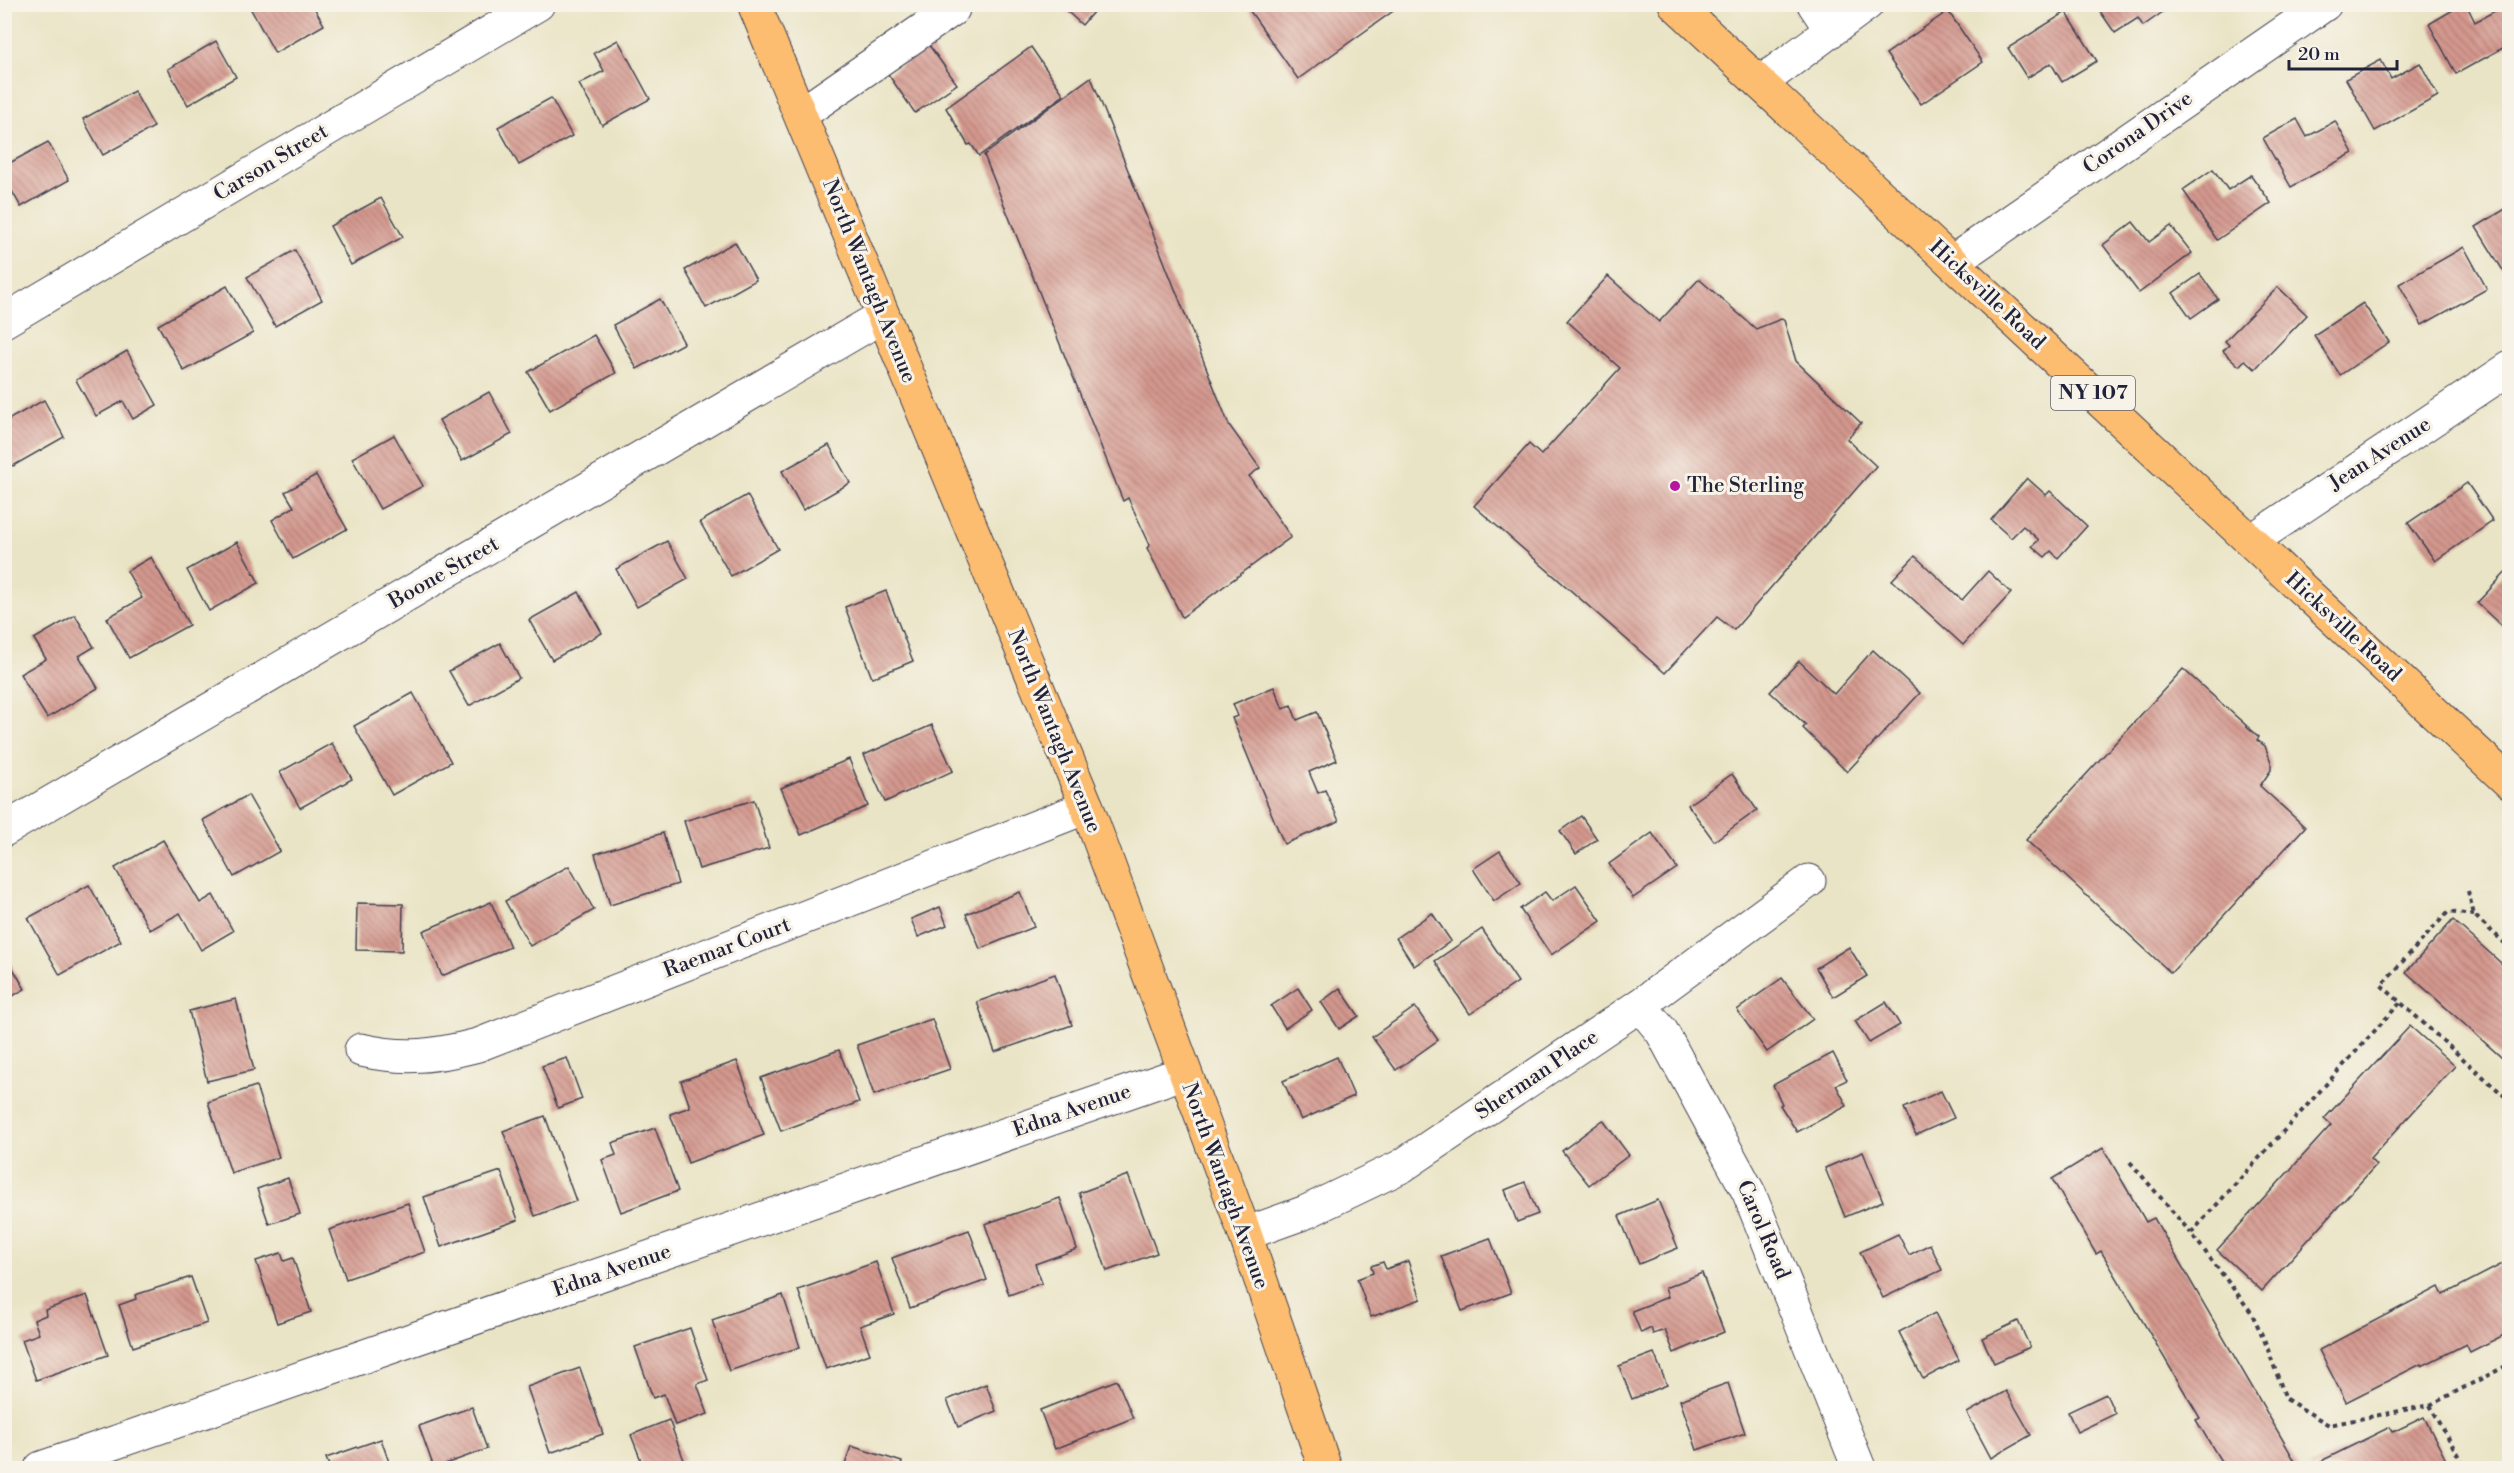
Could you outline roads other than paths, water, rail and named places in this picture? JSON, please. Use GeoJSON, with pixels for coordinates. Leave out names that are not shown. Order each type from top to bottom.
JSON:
{"type":"FeatureCollection","features":[{"type":"Feature","properties":{"kind":"main road","name":"North Wantagh Avenue"},"geometry":{"type":"LineString","coordinates":[[754,4],[1087,807],[1245,1234],[1325,1468]]}},
{"type":"Feature","properties":{"kind":"main road","name":"Hicksville Road"},"geometry":{"type":"LineString","coordinates":[[1675,4],[2510,783]]}},
{"type":"Feature","properties":{"kind":"street","name":"Carson Street"},"geometry":{"type":"LineString","coordinates":[[4,321],[538,4]]}},
{"type":"Feature","properties":{"kind":"street"},"geometry":{"type":"LineString","coordinates":[[1760,83],[1823,17],[1867,4]]}},
{"type":"Feature","properties":{"kind":"street","name":"Corona Drive"},"geometry":{"type":"LineString","coordinates":[[1952,262],[2325,4]]}},
{"type":"Feature","properties":{"kind":"street"},"geometry":{"type":"LineString","coordinates":[[801,114],[953,9]]}},
{"type":"Feature","properties":{"kind":"street","name":"Boone Street"},"geometry":{"type":"LineString","coordinates":[[4,830],[883,316]]}},
{"type":"Feature","properties":{"kind":"street","name":"Jean Avenue"},"geometry":{"type":"LineString","coordinates":[[2251,541],[2510,368]]}},
{"type":"Feature","properties":{"kind":"street","name":"Raemar Court"},"geometry":{"type":"LineString","coordinates":[[361,1050],[393,1056],[434,1056],[478,1045],[1087,807]]}},
{"type":"Feature","properties":{"kind":"street","name":"Sherman Place"},"geometry":{"type":"LineString","coordinates":[[1245,1234],[1306,1212],[1402,1166],[1640,1005],[1809,881]]}},
{"type":"Feature","properties":{"kind":"street","name":"Carol Road"},"geometry":{"type":"LineString","coordinates":[[1640,1005],[1662,1032],[1749,1193],[1859,1468]]}},
{"type":"Feature","properties":{"kind":"street","name":"Edna Avenue"},"geometry":{"type":"LineString","coordinates":[[41,1468],[1184,1072]]}},
{"type":"Feature","properties":{"kind":"place","name":"The Sterling"},"geometry":{"type":"Point","coordinates":[1675,486]}}]}
